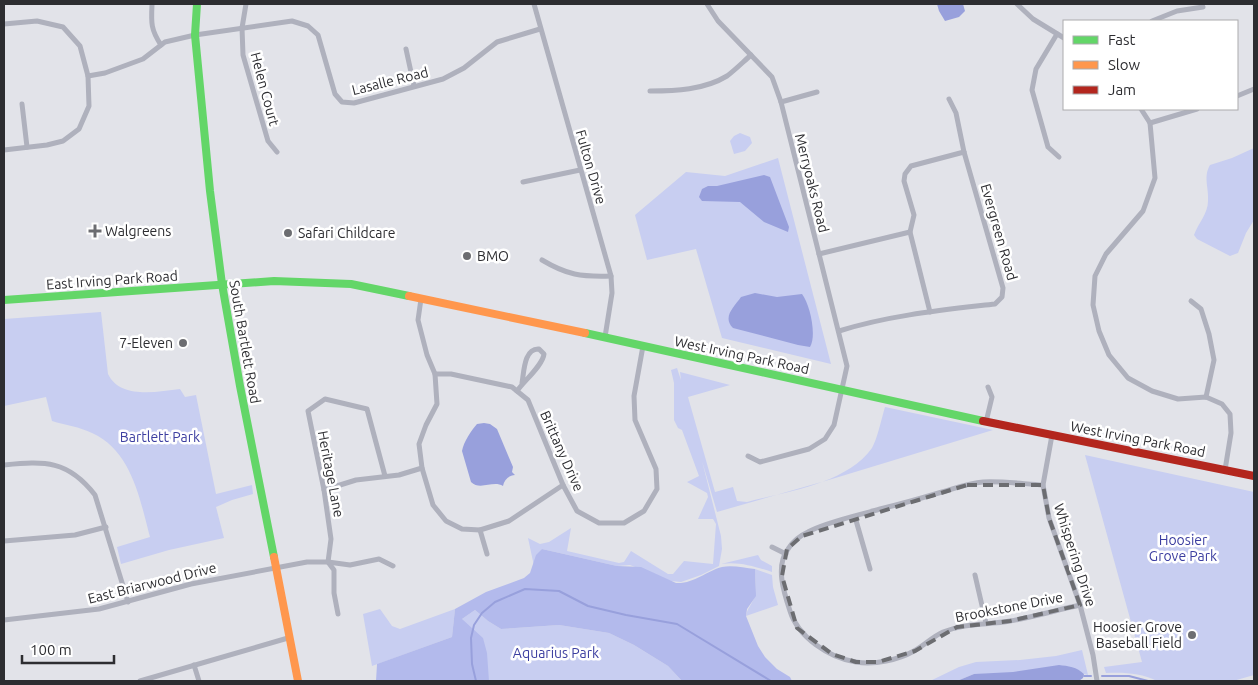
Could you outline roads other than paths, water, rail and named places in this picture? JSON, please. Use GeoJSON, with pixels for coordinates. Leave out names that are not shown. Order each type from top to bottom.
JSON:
{"type":"FeatureCollection","features":[{"type":"Feature","properties":{"kind":"main road","name":"South Bartlett Road"},"geometry":{"type":"LineString","coordinates":[[197,4],[194,35],[210,191],[222,284],[288,638],[298,681]]}},
{"type":"Feature","properties":{"kind":"main road","name":"West Irving Park Road"},"geometry":{"type":"LineString","coordinates":[[222,284],[274,281],[351,284],[605,337],[986,422],[1254,476]]}},
{"type":"Feature","properties":{"kind":"main road","name":"East Irving Park Road"},"geometry":{"type":"LineString","coordinates":[[4,300],[222,284]]}},
{"type":"Feature","properties":{"kind":"street","name":"Helen Court"},"geometry":{"type":"LineString","coordinates":[[246,4],[242,28],[243,55],[268,141],[277,152]]}},
{"type":"Feature","properties":{"kind":"street","name":"Fulton Drive"},"geometry":{"type":"LineString","coordinates":[[534,4],[611,276],[612,293],[605,337]]}},
{"type":"Feature","properties":{"kind":"street","name":"Merryoaks Road"},"geometry":{"type":"LineString","coordinates":[[706,4],[718,21],[772,77],[847,366],[834,425],[825,439],[809,449],[760,462],[748,456]]}},
{"type":"Feature","properties":{"kind":"street"},"geometry":{"type":"LineString","coordinates":[[1017,4],[1033,19],[1063,37]]}},
{"type":"Feature","properties":{"kind":"street"},"geometry":{"type":"LineString","coordinates":[[1154,20],[1177,11],[1203,7]]}},
{"type":"Feature","properties":{"kind":"street"},"geometry":{"type":"LineString","coordinates":[[145,11],[152,8],[152,29],[162,45]]}},
{"type":"Feature","properties":{"kind":"street"},"geometry":{"type":"LineString","coordinates":[[4,24],[37,21],[63,27],[80,46],[88,76],[89,106],[79,129],[63,141],[47,146],[4,150]]}},
{"type":"Feature","properties":{"kind":"street","name":"Lasalle Road"},"geometry":{"type":"LineString","coordinates":[[88,76],[106,74],[143,59],[165,42],[194,35],[292,21],[308,26],[318,35],[335,94],[342,102],[354,103],[443,79],[464,68],[497,42],[540,29]]}},
{"type":"Feature","properties":{"kind":"street"},"geometry":{"type":"LineString","coordinates":[[145,28],[152,29]]}},
{"type":"Feature","properties":{"kind":"street"},"geometry":{"type":"LineString","coordinates":[[1057,34],[1036,69],[1032,90],[1048,147],[1059,157]]}},
{"type":"Feature","properties":{"kind":"street"},"geometry":{"type":"LineString","coordinates":[[406,49],[414,86]]}},
{"type":"Feature","properties":{"kind":"street"},"geometry":{"type":"LineString","coordinates":[[650,91],[676,91],[698,87],[726,76],[751,56]]}},
{"type":"Feature","properties":{"kind":"street"},"geometry":{"type":"LineString","coordinates":[[1238,96],[1254,89]]}},
{"type":"Feature","properties":{"kind":"street"},"geometry":{"type":"LineString","coordinates":[[780,102],[817,92]]}},
{"type":"Feature","properties":{"kind":"street","name":"Evergreen Road"},"geometry":{"type":"LineString","coordinates":[[839,331],[862,324],[930,312],[995,304],[1002,297],[1004,288],[964,152],[956,113],[949,100]]}},
{"type":"Feature","properties":{"kind":"street"},"geometry":{"type":"LineString","coordinates":[[22,104],[27,147]]}},
{"type":"Feature","properties":{"kind":"street"},"geometry":{"type":"LineString","coordinates":[[1142,110],[1150,123],[1155,178],[1143,211],[1106,254],[1095,276],[1093,305],[1099,331],[1109,355],[1128,378],[1152,391],[1178,399],[1206,397],[1222,404],[1230,414],[1231,433],[1225,470]]}},
{"type":"Feature","properties":{"kind":"street"},"geometry":{"type":"LineString","coordinates":[[1150,123],[1194,110]]}},
{"type":"Feature","properties":{"kind":"street"},"geometry":{"type":"LineString","coordinates":[[930,312],[910,232],[914,215],[904,181],[905,174],[911,166],[964,152]]}},
{"type":"Feature","properties":{"kind":"street"},"geometry":{"type":"LineString","coordinates":[[523,182],[580,170]]}},
{"type":"Feature","properties":{"kind":"street"},"geometry":{"type":"LineString","coordinates":[[819,254],[910,232]]}},
{"type":"Feature","properties":{"kind":"street"},"geometry":{"type":"LineString","coordinates":[[542,260],[566,273],[594,277],[611,276]]}},
{"type":"Feature","properties":{"kind":"street"},"geometry":{"type":"LineString","coordinates":[[421,299],[418,320],[427,355],[435,374],[437,404],[419,444],[422,468],[433,505],[446,521],[462,529],[480,530],[509,521],[563,485]]}},
{"type":"Feature","properties":{"kind":"street"},"geometry":{"type":"LineString","coordinates":[[1191,301],[1201,309],[1209,334],[1214,360],[1206,397]]}},
{"type":"Feature","properties":{"kind":"street","name":"Brittany Drive"},"geometry":{"type":"LineString","coordinates":[[517,391],[528,400],[563,485],[578,511],[599,523],[624,523],[644,511],[657,489],[656,469],[635,420],[634,412],[634,396],[643,346]]}},
{"type":"Feature","properties":{"kind":"street"},"geometry":{"type":"LineString","coordinates":[[435,374],[451,374],[512,387],[517,391],[544,357],[539,349],[532,350],[528,354],[522,383]]}},
{"type":"Feature","properties":{"kind":"street"},"geometry":{"type":"LineString","coordinates":[[986,422],[992,397],[988,387]]}},
{"type":"Feature","properties":{"kind":"street","name":"Heritage Lane"},"geometry":{"type":"LineString","coordinates":[[328,562],[331,539],[324,490],[308,411],[325,399],[367,409],[384,476]]}},
{"type":"Feature","properties":{"kind":"street","name":"Whispering Drive"},"geometry":{"type":"LineString","coordinates":[[1052,435],[1044,485],[1049,518],[1080,605],[1093,655],[1096,681]]}},
{"type":"Feature","properties":{"kind":"street"},"geometry":{"type":"LineString","coordinates":[[4,465],[42,463],[62,466],[82,480],[95,495],[128,602]]}},
{"type":"Feature","properties":{"kind":"street"},"geometry":{"type":"LineString","coordinates":[[324,490],[356,480],[422,468]]}},
{"type":"Feature","properties":{"kind":"street"},"geometry":{"type":"LineString","coordinates":[[772,547],[786,554],[787,549],[808,531],[855,516],[975,484],[997,482],[1044,485]]}},
{"type":"Feature","properties":{"kind":"street"},"geometry":{"type":"LineString","coordinates":[[855,516],[870,569]]}},
{"type":"Feature","properties":{"kind":"street"},"geometry":{"type":"LineString","coordinates":[[4,541],[75,535],[106,527]]}},
{"type":"Feature","properties":{"kind":"street"},"geometry":{"type":"LineString","coordinates":[[480,530],[486,554]]}},
{"type":"Feature","properties":{"kind":"street","name":"Brookstone Drive"},"geometry":{"type":"LineString","coordinates":[[786,554],[782,576],[787,603],[797,628],[810,640],[832,654],[856,662],[888,660],[915,651],[934,637],[957,627],[1023,619],[1080,605]]}},
{"type":"Feature","properties":{"kind":"street","name":"East Briarwood Drive"},"geometry":{"type":"LineString","coordinates":[[4,620],[87,611],[128,602],[191,584],[307,562],[350,565],[379,559],[393,566]]}},
{"type":"Feature","properties":{"kind":"street"},"geometry":{"type":"LineString","coordinates":[[328,562],[334,570],[334,593],[338,614]]}},
{"type":"Feature","properties":{"kind":"street"},"geometry":{"type":"LineString","coordinates":[[974,574],[986,623]]}},
{"type":"Feature","properties":{"kind":"street"},"geometry":{"type":"LineString","coordinates":[[140,681],[288,638]]}},
{"type":"Feature","properties":{"kind":"street"},"geometry":{"type":"LineString","coordinates":[[194,666],[199,681]]}},
{"type":"Feature","properties":{"kind":"waterway"},"geometry":{"type":"LineString","coordinates":[[476,681],[472,664],[471,638],[474,625],[482,613],[495,602],[525,589],[559,591],[588,606],[677,624],[771,681]]}},
{"type":"Feature","properties":{"kind":"waterway"},"geometry":{"type":"LineString","coordinates":[[1084,676],[1091,676]]}},
{"type":"Feature","properties":{"kind":"waterway"},"geometry":{"type":"LineString","coordinates":[[1102,676],[1129,676],[1148,681]]}},
{"type":"Feature","properties":{"kind":"place","name":"Walgreens"},"geometry":{"type":"Point","coordinates":[95,231]}},
{"type":"Feature","properties":{"kind":"place","name":"Safari Childcare"},"geometry":{"type":"Point","coordinates":[288,233]}},
{"type":"Feature","properties":{"kind":"place","name":"BMO"},"geometry":{"type":"Point","coordinates":[467,256]}},
{"type":"Feature","properties":{"kind":"place","name":"7-Eleven"},"geometry":{"type":"Point","coordinates":[183,343]}},
{"type":"Feature","properties":{"kind":"place","name":"Hoosier Grove Baseball Field"},"geometry":{"type":"Point","coordinates":[1192,635]}},
{"type":"Feature","properties":{"kind":"park label","name":"Bartlett Park"},"geometry":{"type":"Point","coordinates":[160,437]}},
{"type":"Feature","properties":{"kind":"park label","name":"Hoosier Grove Park"},"geometry":{"type":"Point","coordinates":[1183,548]}},
{"type":"Feature","properties":{"kind":"park label","name":"Aquarius Park"},"geometry":{"type":"Point","coordinates":[556,653]}}]}
